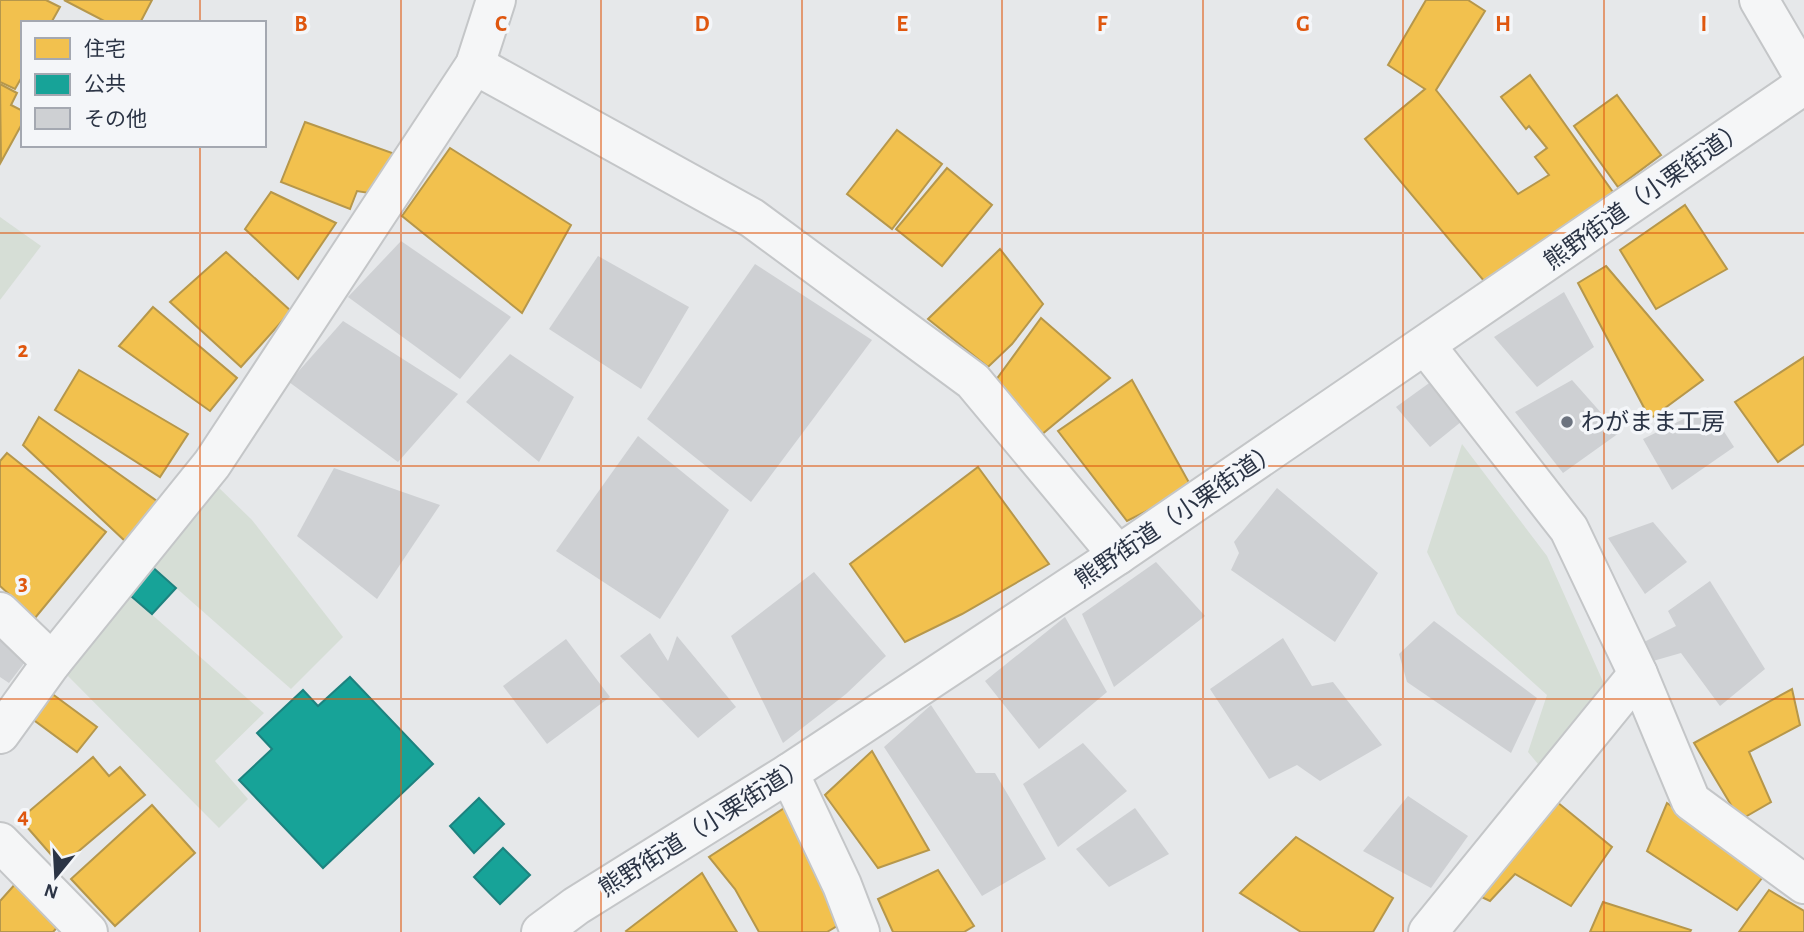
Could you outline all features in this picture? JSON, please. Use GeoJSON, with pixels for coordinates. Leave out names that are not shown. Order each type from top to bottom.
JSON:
{"type":"FeatureCollection","features":[{"type":"Feature","properties":{"kind":"street"},"geometry":{"type":"LineString","coordinates":[[0,734],[52,662],[212,464],[475,65],[496,0]]}},
{"type":"Feature","properties":{"kind":"street"},"geometry":{"type":"LineString","coordinates":[[1759,0],[1804,77]]}},
{"type":"Feature","properties":{"kind":"street"},"geometry":{"type":"LineString","coordinates":[[475,65],[752,218],[973,381],[1118,555]]}},
{"type":"Feature","properties":{"kind":"street","name":"熊野街道（小栗街道）"},"geometry":{"type":"LineString","coordinates":[[541,932],[576,906],[789,773],[1118,555],[1804,85]]}},
{"type":"Feature","properties":{"kind":"street"},"geometry":{"type":"LineString","coordinates":[[1426,346],[1569,529],[1638,674],[1691,801],[1804,884]]}},
{"type":"Feature","properties":{"kind":"street"},"geometry":{"type":"LineString","coordinates":[[0,612],[52,662]]}},
{"type":"Feature","properties":{"kind":"street"},"geometry":{"type":"LineString","coordinates":[[1429,932],[1638,674]]}},
{"type":"Feature","properties":{"kind":"street"},"geometry":{"type":"LineString","coordinates":[[789,773],[842,885],[860,932]]}},
{"type":"Feature","properties":{"kind":"street"},"geometry":{"type":"LineString","coordinates":[[0,842],[88,932]]}},
{"type":"Feature","properties":{"kind":"shaded area"},"geometry":{"type":"Polygon","coordinates":[[[0,217],[41,246],[0,300],[0,217]]]}},
{"type":"Feature","properties":{"kind":"shaded area"},"geometry":{"type":"Polygon","coordinates":[[[1462,444],[1547,556],[1609,695],[1538,764],[1528,752],[1547,695],[1457,614],[1427,552],[1462,444]]]}},
{"type":"Feature","properties":{"kind":"shaded area"},"geometry":{"type":"Polygon","coordinates":[[[214,483],[252,520],[343,637],[291,689],[149,564],[214,483]]]}},
{"type":"Feature","properties":{"kind":"shaded area"},"geometry":{"type":"Polygon","coordinates":[[[125,591],[264,713],[215,761],[248,799],[219,828],[62,670],[125,591]]]}},
{"type":"Feature","properties":{"kind":"building: 住宅"},"geometry":{"type":"Polygon","coordinates":[[[0,0],[46,0],[60,7],[52,21],[21,21],[21,78],[15,89],[0,82],[0,0]]]}},
{"type":"Feature","properties":{"kind":"building: 住宅"},"geometry":{"type":"Polygon","coordinates":[[[64,0],[152,0],[141,21],[104,21],[64,0]]]}},
{"type":"Feature","properties":{"kind":"building: 住宅"},"geometry":{"type":"Polygon","coordinates":[[[1426,0],[1468,0],[1485,11],[1436,90],[1518,194],[1549,175],[1535,157],[1547,148],[1529,126],[1526,129],[1501,97],[1530,75],[1615,195],[1484,281],[1365,139],[1425,89],[1388,65],[1426,0]]]}},
{"type":"Feature","properties":{"kind":"building: 住宅"},"geometry":{"type":"Polygon","coordinates":[[[0,84],[17,93],[11,105],[21,110],[21,126],[1,162],[0,84]]]}},
{"type":"Feature","properties":{"kind":"building: 住宅"},"geometry":{"type":"Polygon","coordinates":[[[1617,95],[1661,155],[1618,187],[1574,126],[1617,95]]]}},
{"type":"Feature","properties":{"kind":"building: 住宅"},"geometry":{"type":"Polygon","coordinates":[[[305,122],[395,154],[375,194],[357,191],[350,209],[281,182],[305,122]]]}},
{"type":"Feature","properties":{"kind":"building: 住宅"},"geometry":{"type":"Polygon","coordinates":[[[897,130],[942,164],[892,229],[847,194],[897,130]]]}},
{"type":"Feature","properties":{"kind":"building: 住宅"},"geometry":{"type":"Polygon","coordinates":[[[450,148],[571,225],[522,313],[402,216],[450,148]]]}},
{"type":"Feature","properties":{"kind":"building: 住宅"},"geometry":{"type":"Polygon","coordinates":[[[947,168],[992,205],[942,266],[896,229],[947,168]]]}},
{"type":"Feature","properties":{"kind":"building: 住宅"},"geometry":{"type":"Polygon","coordinates":[[[271,192],[336,223],[298,279],[245,229],[271,192]]]}},
{"type":"Feature","properties":{"kind":"building: 住宅"},"geometry":{"type":"Polygon","coordinates":[[[1685,205],[1727,269],[1656,309],[1620,250],[1685,205]]]}},
{"type":"Feature","properties":{"kind":"building: 住宅"},"geometry":{"type":"Polygon","coordinates":[[[1000,249],[1043,304],[1012,344],[988,367],[928,319],[1000,249]]]}},
{"type":"Feature","properties":{"kind":"building: 住宅"},"geometry":{"type":"Polygon","coordinates":[[[226,252],[291,311],[241,367],[170,302],[226,252]]]}},
{"type":"Feature","properties":{"kind":"building: 住宅"},"geometry":{"type":"Polygon","coordinates":[[[1606,266],[1703,380],[1650,419],[1578,283],[1606,266]]]}},
{"type":"Feature","properties":{"kind":"building: 住宅"},"geometry":{"type":"Polygon","coordinates":[[[153,307],[237,378],[210,411],[119,346],[153,307]]]}},
{"type":"Feature","properties":{"kind":"building: 住宅"},"geometry":{"type":"Polygon","coordinates":[[[1041,318],[1110,378],[1041,435],[996,380],[1041,318]]]}},
{"type":"Feature","properties":{"kind":"building: 住宅"},"geometry":{"type":"Polygon","coordinates":[[[1804,357],[1804,444],[1778,462],[1735,402],[1804,357]]]}},
{"type":"Feature","properties":{"kind":"building: 住宅"},"geometry":{"type":"Polygon","coordinates":[[[79,370],[188,434],[160,477],[55,410],[79,370]]]}},
{"type":"Feature","properties":{"kind":"building: 住宅"},"geometry":{"type":"Polygon","coordinates":[[[1132,380],[1192,488],[1127,521],[1058,431],[1132,380]]]}},
{"type":"Feature","properties":{"kind":"building: 住宅"},"geometry":{"type":"Polygon","coordinates":[[[39,417],[161,504],[126,542],[23,445],[39,417]]]}},
{"type":"Feature","properties":{"kind":"building: 住宅"},"geometry":{"type":"Polygon","coordinates":[[[7,453],[106,532],[35,618],[0,586],[0,461],[7,453]]]}},
{"type":"Feature","properties":{"kind":"building: 住宅"},"geometry":{"type":"Polygon","coordinates":[[[978,467],[1049,564],[962,614],[905,642],[850,564],[978,467]]]}},
{"type":"Feature","properties":{"kind":"building: 住宅"},"geometry":{"type":"Polygon","coordinates":[[[1792,689],[1800,725],[1749,752],[1771,802],[1740,820],[1694,743],[1792,689]]]}},
{"type":"Feature","properties":{"kind":"building: 住宅"},"geometry":{"type":"Polygon","coordinates":[[[51,693],[97,727],[77,752],[31,718],[51,693]]]}},
{"type":"Feature","properties":{"kind":"building: 住宅"},"geometry":{"type":"Polygon","coordinates":[[[872,751],[929,850],[878,868],[825,795],[872,751]]]}},
{"type":"Feature","properties":{"kind":"building: 住宅"},"geometry":{"type":"Polygon","coordinates":[[[93,757],[109,776],[120,767],[145,795],[61,866],[20,819],[93,757]]]}},
{"type":"Feature","properties":{"kind":"building: 住宅"},"geometry":{"type":"Polygon","coordinates":[[[1557,802],[1612,847],[1571,906],[1515,874],[1490,901],[1475,894],[1557,802]]]}},
{"type":"Feature","properties":{"kind":"building: 住宅"},"geometry":{"type":"Polygon","coordinates":[[[792,803],[847,920],[827,932],[759,932],[735,889],[709,857],[792,803]]]}},
{"type":"Feature","properties":{"kind":"building: 住宅"},"geometry":{"type":"Polygon","coordinates":[[[1667,803],[1766,873],[1737,910],[1647,851],[1667,803]]]}},
{"type":"Feature","properties":{"kind":"building: 住宅"},"geometry":{"type":"Polygon","coordinates":[[[152,805],[195,853],[115,926],[71,879],[152,805]]]}},
{"type":"Feature","properties":{"kind":"building: 住宅"},"geometry":{"type":"Polygon","coordinates":[[[1296,837],[1393,898],[1373,932],[1301,932],[1240,893],[1296,837]]]}},
{"type":"Feature","properties":{"kind":"building: 住宅"},"geometry":{"type":"Polygon","coordinates":[[[938,870],[974,926],[964,932],[893,932],[878,899],[938,870]]]}},
{"type":"Feature","properties":{"kind":"building: 住宅"},"geometry":{"type":"Polygon","coordinates":[[[702,873],[737,932],[626,931],[702,873]]]}},
{"type":"Feature","properties":{"kind":"building: 住宅"},"geometry":{"type":"Polygon","coordinates":[[[17,882],[62,922],[53,932],[0,932],[0,901],[17,882]]]}},
{"type":"Feature","properties":{"kind":"building: 住宅"},"geometry":{"type":"Polygon","coordinates":[[[1769,890],[1804,911],[1804,932],[1739,932],[1769,890]]]}},
{"type":"Feature","properties":{"kind":"building: 住宅"},"geometry":{"type":"Polygon","coordinates":[[[1603,902],[1691,930],[1590,932],[1603,902]]]}},
{"type":"Feature","properties":{"kind":"building: 公共"},"geometry":{"type":"Polygon","coordinates":[[[149,564],[176,588],[152,614],[125,591],[149,564]]]}},
{"type":"Feature","properties":{"kind":"building: 公共"},"geometry":{"type":"Polygon","coordinates":[[[350,677],[433,764],[323,868],[239,780],[272,749],[257,733],[303,690],[318,706],[350,677]]]}},
{"type":"Feature","properties":{"kind":"building: 公共"},"geometry":{"type":"Polygon","coordinates":[[[479,798],[504,824],[474,853],[450,826],[479,798]]]}},
{"type":"Feature","properties":{"kind":"building: 公共"},"geometry":{"type":"Polygon","coordinates":[[[503,848],[530,875],[500,904],[474,877],[503,848]]]}},
{"type":"Feature","properties":{"kind":"building: その他"},"geometry":{"type":"Polygon","coordinates":[[[401,241],[511,317],[460,379],[348,297],[401,241]]]}},
{"type":"Feature","properties":{"kind":"building: その他"},"geometry":{"type":"Polygon","coordinates":[[[598,256],[689,307],[641,389],[549,329],[598,256]]]}},
{"type":"Feature","properties":{"kind":"building: その他"},"geometry":{"type":"Polygon","coordinates":[[[755,264],[872,340],[751,502],[647,419],[755,264]]]}},
{"type":"Feature","properties":{"kind":"building: その他"},"geometry":{"type":"Polygon","coordinates":[[[1564,292],[1594,347],[1537,387],[1494,337],[1564,292]]]}},
{"type":"Feature","properties":{"kind":"building: その他"},"geometry":{"type":"Polygon","coordinates":[[[343,321],[458,394],[398,462],[289,382],[343,321]]]}},
{"type":"Feature","properties":{"kind":"building: その他"},"geometry":{"type":"Polygon","coordinates":[[[510,354],[574,397],[539,462],[466,402],[510,354]]]}},
{"type":"Feature","properties":{"kind":"building: その他","name":"わがまま工房"},"geometry":{"type":"Polygon","coordinates":[[[1572,380],[1619,433],[1563,473],[1515,412],[1572,380]]]}},
{"type":"Feature","properties":{"kind":"building: その他"},"geometry":{"type":"Polygon","coordinates":[[[1432,381],[1467,417],[1430,447],[1396,407],[1432,381]]]}},
{"type":"Feature","properties":{"kind":"building: その他"},"geometry":{"type":"Polygon","coordinates":[[[1708,407],[1734,447],[1672,490],[1643,439],[1708,407]]]}},
{"type":"Feature","properties":{"kind":"building: その他"},"geometry":{"type":"Polygon","coordinates":[[[638,436],[729,510],[660,619],[556,551],[638,436]]]}},
{"type":"Feature","properties":{"kind":"building: その他"},"geometry":{"type":"Polygon","coordinates":[[[334,468],[440,505],[377,599],[297,536],[334,468]]]}},
{"type":"Feature","properties":{"kind":"building: その他"},"geometry":{"type":"Polygon","coordinates":[[[1277,488],[1378,573],[1335,642],[1231,570],[1239,553],[1234,542],[1277,488]]]}},
{"type":"Feature","properties":{"kind":"building: その他"},"geometry":{"type":"Polygon","coordinates":[[[1653,522],[1687,562],[1645,594],[1608,538],[1653,522]]]}},
{"type":"Feature","properties":{"kind":"building: その他"},"geometry":{"type":"Polygon","coordinates":[[[1156,562],[1205,616],[1114,687],[1082,614],[1156,562]]]}},
{"type":"Feature","properties":{"kind":"building: その他"},"geometry":{"type":"Polygon","coordinates":[[[814,572],[886,656],[846,694],[783,743],[731,636],[814,572]]]}},
{"type":"Feature","properties":{"kind":"building: その他"},"geometry":{"type":"Polygon","coordinates":[[[1710,581],[1765,669],[1720,706],[1681,653],[1646,663],[1640,644],[1676,626],[1668,611],[1710,581]]]}},
{"type":"Feature","properties":{"kind":"building: その他"},"geometry":{"type":"Polygon","coordinates":[[[1065,617],[1107,692],[1039,749],[985,681],[1065,617]]]}},
{"type":"Feature","properties":{"kind":"building: その他"},"geometry":{"type":"Polygon","coordinates":[[[1434,621],[1537,698],[1511,753],[1407,682],[1399,654],[1434,621]]]}},
{"type":"Feature","properties":{"kind":"building: その他"},"geometry":{"type":"Polygon","coordinates":[[[0,632],[28,658],[9,683],[0,677],[0,632]]]}},
{"type":"Feature","properties":{"kind":"building: その他"},"geometry":{"type":"Polygon","coordinates":[[[650,633],[668,661],[677,636],[736,707],[698,738],[620,656],[650,633]]]}},
{"type":"Feature","properties":{"kind":"building: その他"},"geometry":{"type":"Polygon","coordinates":[[[1283,638],[1312,686],[1333,682],[1382,745],[1320,781],[1297,765],[1269,779],[1210,689],[1283,638]]]}},
{"type":"Feature","properties":{"kind":"building: その他"},"geometry":{"type":"Polygon","coordinates":[[[566,639],[610,697],[547,744],[503,686],[566,639]]]}},
{"type":"Feature","properties":{"kind":"building: その他"},"geometry":{"type":"Polygon","coordinates":[[[931,705],[976,773],[995,773],[1046,859],[982,896],[884,747],[931,705]]]}},
{"type":"Feature","properties":{"kind":"building: その他"},"geometry":{"type":"Polygon","coordinates":[[[1083,743],[1127,791],[1058,847],[1023,784],[1083,743]]]}},
{"type":"Feature","properties":{"kind":"building: その他"},"geometry":{"type":"Polygon","coordinates":[[[1408,796],[1468,836],[1431,888],[1363,851],[1408,796]]]}},
{"type":"Feature","properties":{"kind":"building: その他"},"geometry":{"type":"Polygon","coordinates":[[[1135,808],[1169,854],[1109,887],[1076,849],[1135,808]]]}},
{"type":"Feature","properties":{"kind":"place","name":"わがまま工房"},"geometry":{"type":"Point","coordinates":[1567,422]}}]}
